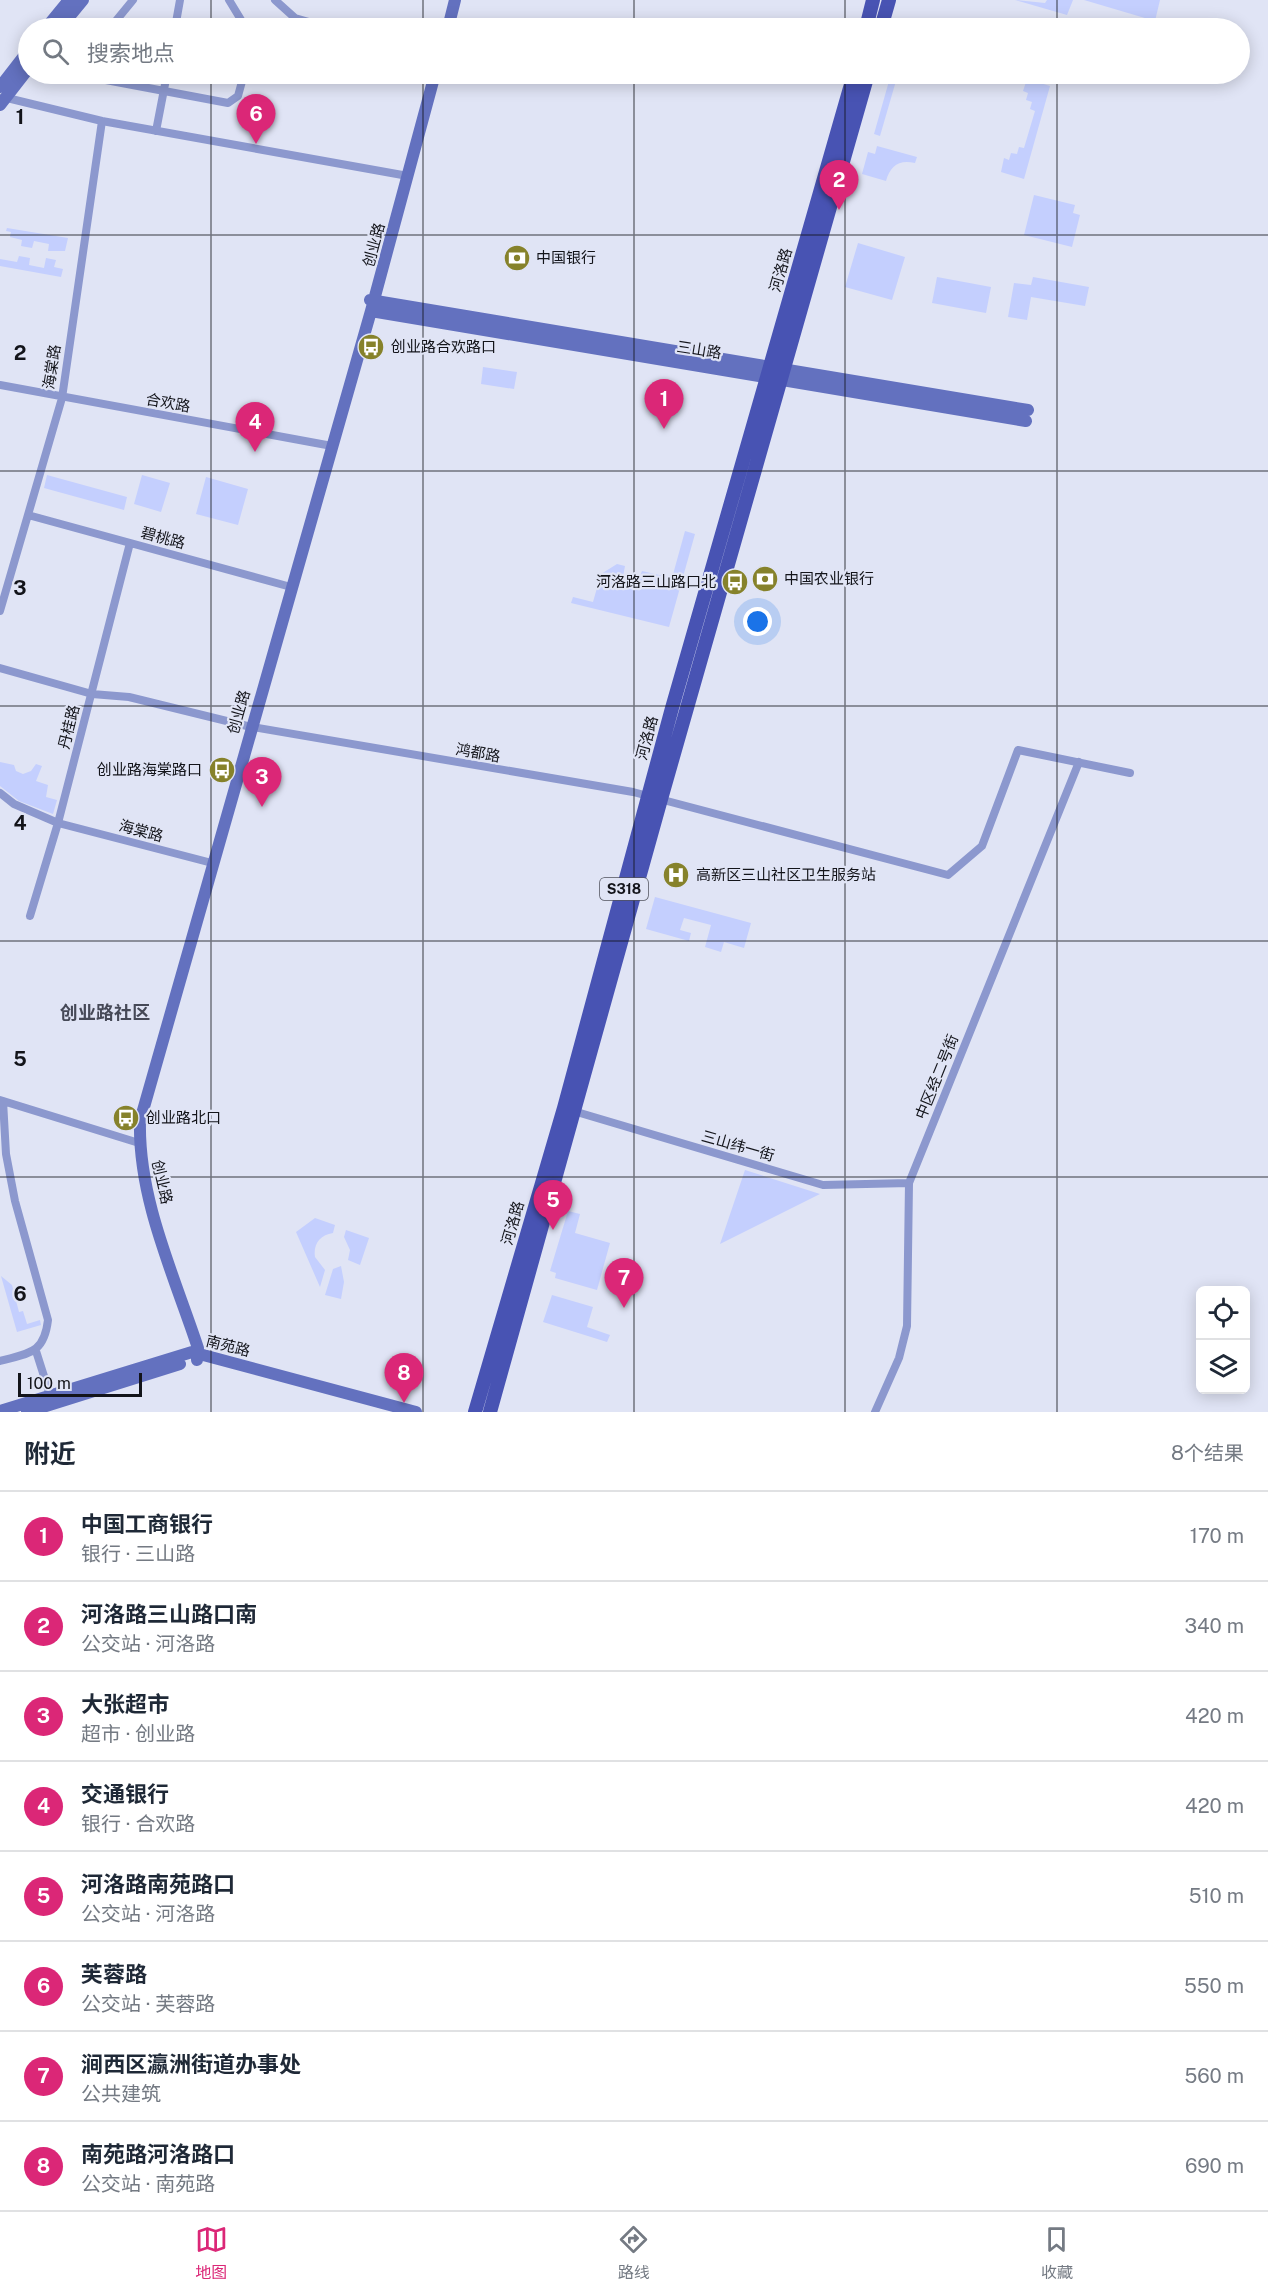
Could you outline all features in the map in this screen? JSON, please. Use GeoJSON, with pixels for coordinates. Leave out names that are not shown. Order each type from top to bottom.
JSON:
{"type":"FeatureCollection","features":[{"type":"Feature","properties":{"kind":"main road"},"geometry":{"type":"LineString","coordinates":[[868,18],[873,0]]}},
{"type":"Feature","properties":{"kind":"main road"},"geometry":{"type":"LineString","coordinates":[[884,18],[889,0]]}},
{"type":"Feature","properties":{"kind":"main road","name":"河洛路"},"geometry":{"type":"LineString","coordinates":[[490,1412],[655,797],[776,372],[851,84]]}},
{"type":"Feature","properties":{"kind":"main road","name":"河洛路"},"geometry":{"type":"LineString","coordinates":[[776,372],[865,84]]}},
{"type":"Feature","properties":{"kind":"main road","name":"河洛路"},"geometry":{"type":"LineString","coordinates":[[475,1412],[570,1110]]}},
{"type":"Feature","properties":{"kind":"street"},"geometry":{"type":"LineString","coordinates":[[54,18],[69,0]]}},
{"type":"Feature","properties":{"kind":"street"},"geometry":{"type":"LineString","coordinates":[[68,18],[83,0]]}},
{"type":"Feature","properties":{"kind":"street"},"geometry":{"type":"LineString","coordinates":[[119,18],[134,0]]}},
{"type":"Feature","properties":{"kind":"street"},"geometry":{"type":"LineString","coordinates":[[177,18],[180,0]]}},
{"type":"Feature","properties":{"kind":"street"},"geometry":{"type":"LineString","coordinates":[[229,0],[240,18]]}},
{"type":"Feature","properties":{"kind":"street"},"geometry":{"type":"LineString","coordinates":[[275,0],[295,18]]}},
{"type":"Feature","properties":{"kind":"street"},"geometry":{"type":"LineString","coordinates":[[446,18],[450,0]]}},
{"type":"Feature","properties":{"kind":"street"},"geometry":{"type":"LineString","coordinates":[[450,18],[455,0]]}},
{"type":"Feature","properties":{"kind":"street"},"geometry":{"type":"LineString","coordinates":[[2,96],[18,68]]}},
{"type":"Feature","properties":{"kind":"street"},"geometry":{"type":"LineString","coordinates":[[2,96],[18,79]]}},
{"type":"Feature","properties":{"kind":"street"},"geometry":{"type":"LineString","coordinates":[[130,84],[228,103],[238,96],[241,84]]}},
{"type":"Feature","properties":{"kind":"street"},"geometry":{"type":"LineString","coordinates":[[156,131],[165,84]]}},
{"type":"Feature","properties":{"kind":"street","name":"创业路"},"geometry":{"type":"LineString","coordinates":[[194,1356],[147,1193],[135,1120],[370,306],[430,84]]}},
{"type":"Feature","properties":{"kind":"street"},"geometry":{"type":"LineString","coordinates":[[2,96],[102,121],[405,176]]}},
{"type":"Feature","properties":{"kind":"street","name":"海棠路"},"geometry":{"type":"LineString","coordinates":[[0,611],[62,398],[102,121]]}},
{"type":"Feature","properties":{"kind":"street","name":"三山路"},"geometry":{"type":"LineString","coordinates":[[370,306],[1027,415]]}},
{"type":"Feature","properties":{"kind":"street","name":"合欢路"},"geometry":{"type":"LineString","coordinates":[[0,385],[330,445]]}},
{"type":"Feature","properties":{"kind":"street","name":"碧桃路"},"geometry":{"type":"LineString","coordinates":[[28,515],[289,587]]}},
{"type":"Feature","properties":{"kind":"street","name":"丹桂路"},"geometry":{"type":"LineString","coordinates":[[30,916],[58,823],[130,543]]}},
{"type":"Feature","properties":{"kind":"street","name":"鸿都路"},"geometry":{"type":"LineString","coordinates":[[0,668],[92,694],[129,697],[249,726],[655,797],[948,875],[982,846],[1018,750],[1078,762]]}},
{"type":"Feature","properties":{"kind":"street"},"geometry":{"type":"LineString","coordinates":[[1078,762],[1131,773]]}},
{"type":"Feature","properties":{"kind":"street","name":"中区经二号街"},"geometry":{"type":"LineString","coordinates":[[875,1412],[899,1358],[907,1326],[909,1183],[1078,762]]}},
{"type":"Feature","properties":{"kind":"street","name":"海棠路"},"geometry":{"type":"LineString","coordinates":[[0,793],[14,804],[58,823],[209,863]]}},
{"type":"Feature","properties":{"kind":"street"},"geometry":{"type":"LineString","coordinates":[[0,1361],[36,1350],[46,1338],[48,1320],[15,1202],[6,1154],[2,1101],[137,1143]]}},
{"type":"Feature","properties":{"kind":"street","name":"三山纬一街"},"geometry":{"type":"LineString","coordinates":[[570,1110],[823,1185],[909,1183]]}},
{"type":"Feature","properties":{"kind":"street"},"geometry":{"type":"LineString","coordinates":[[36,1350],[50,1395]]}},
{"type":"Feature","properties":{"kind":"street","name":"南苑路"},"geometry":{"type":"LineString","coordinates":[[27,1412],[194,1356],[393,1412]]}},
{"type":"Feature","properties":{"kind":"street","name":"南苑路"},"geometry":{"type":"LineString","coordinates":[[0,1411],[194,1356],[416,1412]]}},
{"type":"Feature","properties":{"kind":"shaded area"},"geometry":{"type":"Polygon","coordinates":[[[1015,0],[1045,3],[1047,0],[1073,0],[1067,15],[1015,0]]]}},
{"type":"Feature","properties":{"kind":"shaded area"},"geometry":{"type":"Polygon","coordinates":[[[1084,0],[1160,0],[1156,18],[1145,18],[1084,0]]]}},
{"type":"Feature","properties":{"kind":"shaded area"},"geometry":{"type":"Polygon","coordinates":[[[888,84],[895,84],[880,136],[874,134],[888,84]]]}},
{"type":"Feature","properties":{"kind":"shaded area"},"geometry":{"type":"Polygon","coordinates":[[[1025,84],[1050,86],[1024,179],[1001,172],[1004,158],[1009,160],[1011,153],[1017,154],[1019,147],[1024,148],[1035,111],[1030,109],[1032,102],[1026,100],[1028,93],[1023,91],[1025,84]]]}},
{"type":"Feature","properties":{"kind":"shaded area"},"geometry":{"type":"Polygon","coordinates":[[[877,146],[917,157],[915,163],[904,162],[896,165],[890,171],[886,181],[862,174],[868,152],[875,154],[877,146]]]}},
{"type":"Feature","properties":{"kind":"shaded area"},"geometry":{"type":"Polygon","coordinates":[[[1034,195],[1075,205],[1073,213],[1080,215],[1072,247],[1024,235],[1034,195]]]}},
{"type":"Feature","properties":{"kind":"shaded area"},"geometry":{"type":"Polygon","coordinates":[[[7,228],[68,238],[65,251],[48,251],[49,244],[34,241],[32,248],[21,246],[22,240],[10,237],[11,232],[6,231],[7,228]]]}},
{"type":"Feature","properties":{"kind":"shaded area"},"geometry":{"type":"Polygon","coordinates":[[[858,243],[905,257],[892,300],[845,287],[858,243]]]}},
{"type":"Feature","properties":{"kind":"shaded area"},"geometry":{"type":"Polygon","coordinates":[[[19,256],[30,258],[29,265],[44,268],[46,258],[56,260],[54,267],[63,269],[61,277],[0,266],[0,259],[17,262],[19,256]]]}},
{"type":"Feature","properties":{"kind":"shaded area"},"geometry":{"type":"Polygon","coordinates":[[[937,277],[991,287],[986,313],[932,303],[937,277]]]}},
{"type":"Feature","properties":{"kind":"shaded area"},"geometry":{"type":"Polygon","coordinates":[[[1033,277],[1089,287],[1085,306],[1031,297],[1027,320],[1008,317],[1014,283],[1031,285],[1033,277]]]}},
{"type":"Feature","properties":{"kind":"shaded area"},"geometry":{"type":"Polygon","coordinates":[[[483,367],[517,372],[514,389],[481,384],[483,367]]]}},
{"type":"Feature","properties":{"kind":"shaded area"},"geometry":{"type":"Polygon","coordinates":[[[47,475],[127,497],[124,510],[44,488],[47,475]]]}},
{"type":"Feature","properties":{"kind":"shaded area"},"geometry":{"type":"Polygon","coordinates":[[[142,475],[170,483],[161,512],[134,504],[142,475]]]}},
{"type":"Feature","properties":{"kind":"shaded area"},"geometry":{"type":"Polygon","coordinates":[[[206,477],[248,489],[238,525],[196,514],[206,477]]]}},
{"type":"Feature","properties":{"kind":"shaded area"},"geometry":{"type":"Polygon","coordinates":[[[685,531],[695,534],[669,627],[571,603],[573,597],[593,602],[601,574],[617,564],[625,566],[622,582],[628,588],[636,586],[642,571],[672,578],[685,531]]]}},
{"type":"Feature","properties":{"kind":"shaded area"},"geometry":{"type":"Polygon","coordinates":[[[0,762],[14,765],[16,771],[23,774],[31,771],[36,764],[42,766],[36,781],[48,785],[46,797],[57,800],[53,814],[19,801],[0,786],[0,762]]]}},
{"type":"Feature","properties":{"kind":"shaded area"},"geometry":{"type":"Polygon","coordinates":[[[655,897],[751,923],[744,948],[724,942],[721,952],[705,947],[711,925],[684,918],[680,930],[691,933],[689,941],[646,929],[655,897]]]}},
{"type":"Feature","properties":{"kind":"shaded area"},"geometry":{"type":"Polygon","coordinates":[[[745,1170],[820,1194],[720,1244],[745,1170]]]}},
{"type":"Feature","properties":{"kind":"shaded area"},"geometry":{"type":"Polygon","coordinates":[[[568,1211],[580,1214],[575,1233],[610,1243],[597,1290],[555,1278],[556,1273],[550,1271],[568,1211]]]}},
{"type":"Feature","properties":{"kind":"shaded area"},"geometry":{"type":"Polygon","coordinates":[[[315,1218],[335,1225],[333,1233],[321,1238],[315,1248],[315,1257],[325,1270],[320,1287],[296,1232],[315,1218]]]}},
{"type":"Feature","properties":{"kind":"shaded area"},"geometry":{"type":"Polygon","coordinates":[[[346,1230],[369,1238],[360,1265],[348,1260],[350,1250],[344,1237],[346,1230]]]}},
{"type":"Feature","properties":{"kind":"shaded area"},"geometry":{"type":"Polygon","coordinates":[[[341,1266],[344,1282],[341,1299],[325,1295],[333,1269],[341,1266]]]}},
{"type":"Feature","properties":{"kind":"shaded area"},"geometry":{"type":"Polygon","coordinates":[[[1,1276],[12,1285],[19,1312],[23,1311],[27,1324],[40,1320],[41,1325],[17,1332],[1,1276]]]}},
{"type":"Feature","properties":{"kind":"shaded area"},"geometry":{"type":"Polygon","coordinates":[[[552,1295],[593,1307],[587,1327],[610,1335],[607,1342],[543,1322],[552,1295]]]}},
{"type":"Feature","properties":{"kind":"place","name":"芙蓉路"},"geometry":{"type":"Point","coordinates":[256,144]}},
{"type":"Feature","properties":{"kind":"place","name":"河洛路三山路口南"},"geometry":{"type":"Point","coordinates":[839,210]}},
{"type":"Feature","properties":{"kind":"place","name":"中国银行"},"geometry":{"type":"Point","coordinates":[517,258]}},
{"type":"Feature","properties":{"kind":"place","name":"创业路合欢路口"},"geometry":{"type":"Point","coordinates":[371,347]}},
{"type":"Feature","properties":{"kind":"place","name":"中国工商银行"},"geometry":{"type":"Point","coordinates":[664,429]}},
{"type":"Feature","properties":{"kind":"place","name":"交通银行"},"geometry":{"type":"Point","coordinates":[255,452]}},
{"type":"Feature","properties":{"kind":"place","name":"中国农业银行"},"geometry":{"type":"Point","coordinates":[765,579]}},
{"type":"Feature","properties":{"kind":"place","name":"河洛路三山路口北"},"geometry":{"type":"Point","coordinates":[735,582]}},
{"type":"Feature","properties":{"kind":"place","name":"创业路海棠路口"},"geometry":{"type":"Point","coordinates":[222,770]}},
{"type":"Feature","properties":{"kind":"place","name":"大张超市"},"geometry":{"type":"Point","coordinates":[262,807]}},
{"type":"Feature","properties":{"kind":"place","name":"高新区三山社区卫生服务站"},"geometry":{"type":"Point","coordinates":[676,875]}},
{"type":"Feature","properties":{"kind":"place","name":"创业路北口"},"geometry":{"type":"Point","coordinates":[126,1118]}},
{"type":"Feature","properties":{"kind":"place","name":"河洛路南苑路口"},"geometry":{"type":"Point","coordinates":[553,1230]}},
{"type":"Feature","properties":{"kind":"place","name":"涧西区瀛洲街道办事处"},"geometry":{"type":"Point","coordinates":[624,1308]}},
{"type":"Feature","properties":{"kind":"place","name":"南苑路河洛路口"},"geometry":{"type":"Point","coordinates":[404,1403]}},
{"type":"Feature","properties":{"kind":"district","name":"创业路社区"},"geometry":{"type":"Point","coordinates":[105,1013]}}]}
